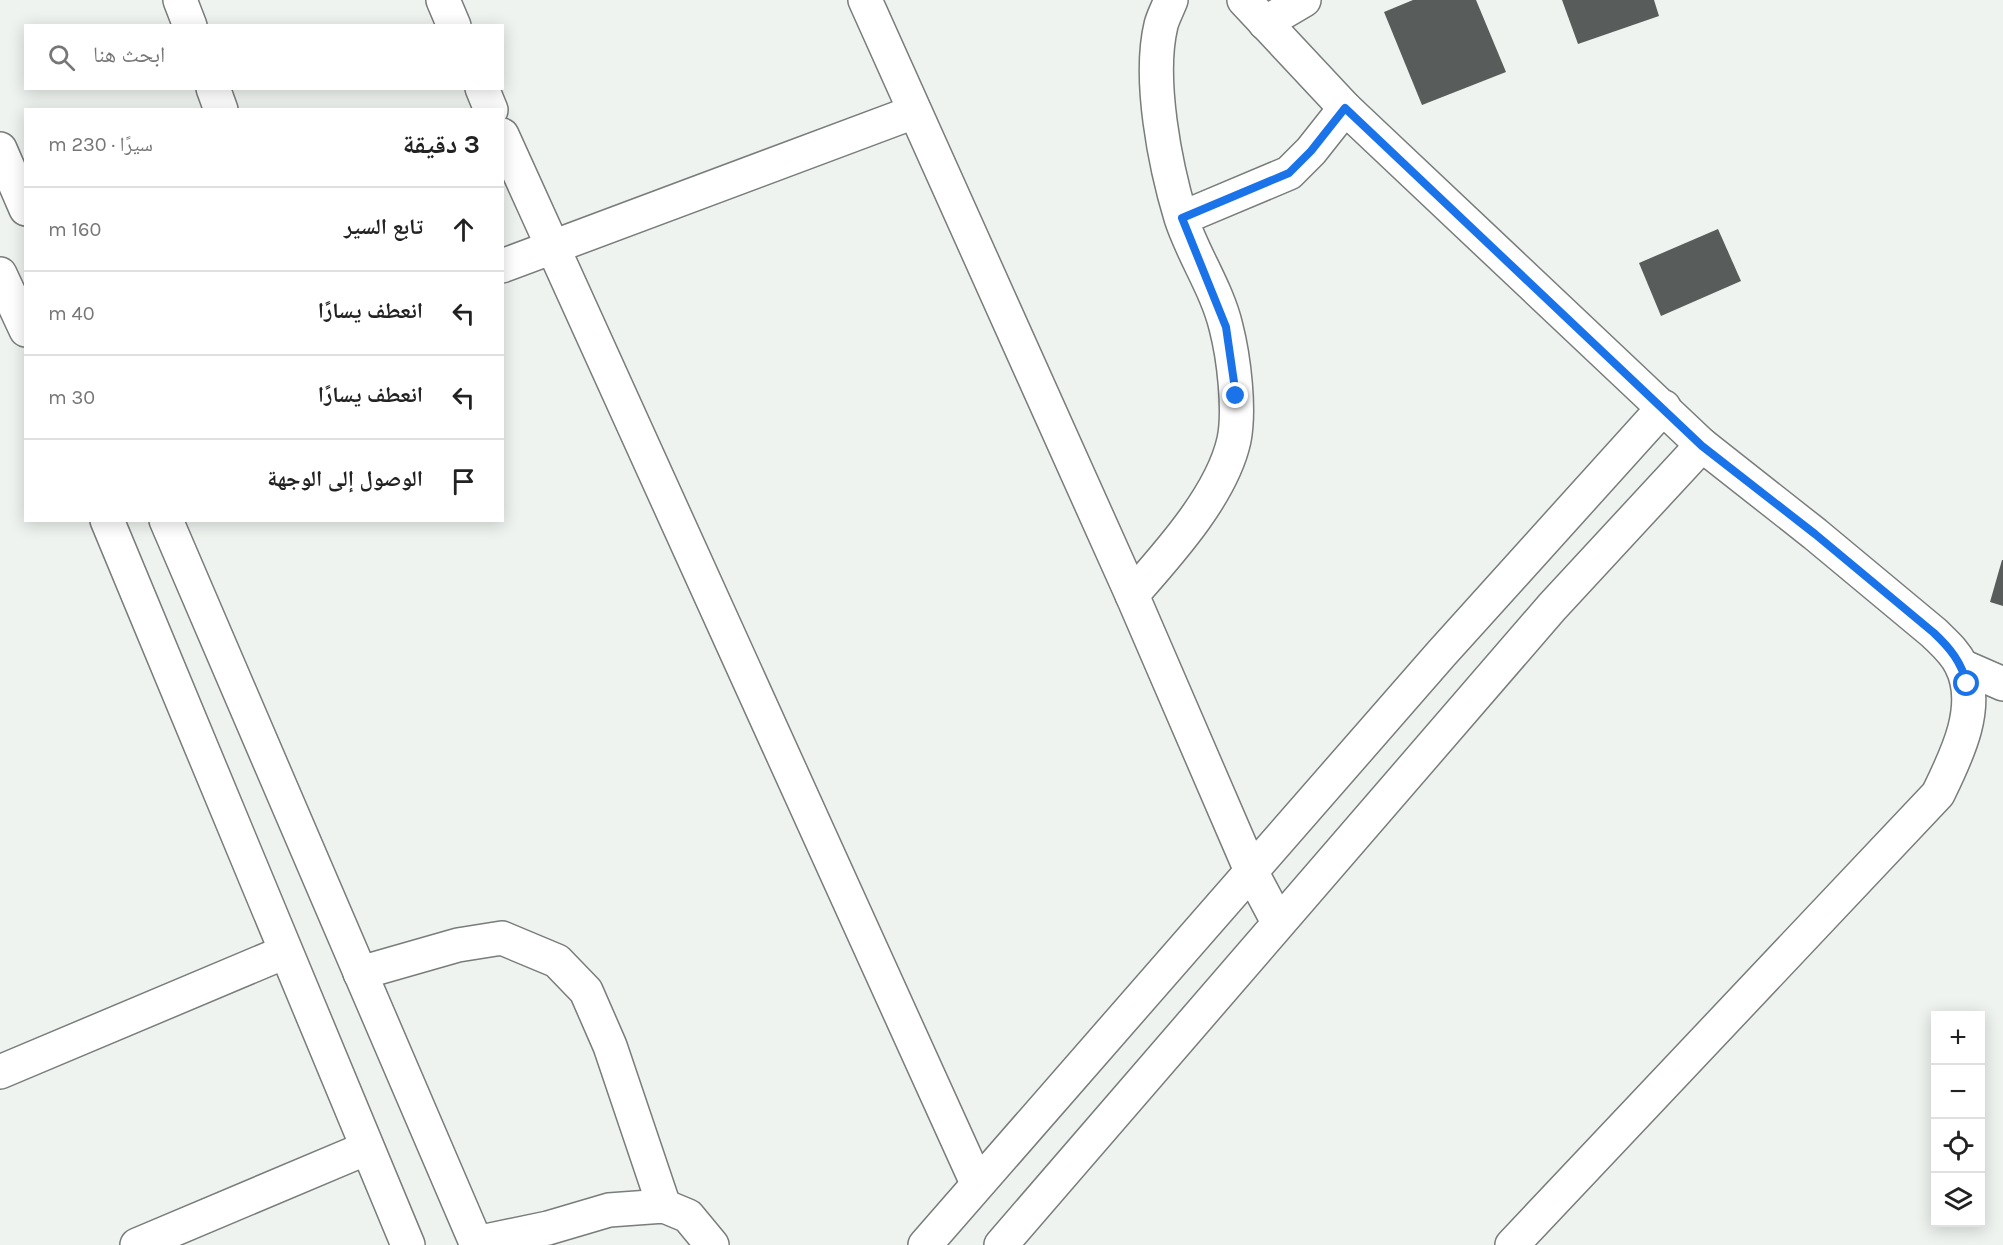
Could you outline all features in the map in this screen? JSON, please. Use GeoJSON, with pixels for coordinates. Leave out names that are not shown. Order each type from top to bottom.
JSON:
{"type":"FeatureCollection","features":[{"type":"Feature","properties":{"kind":"street"},"geometry":{"type":"LineString","coordinates":[[180,0],[189,24]]}},
{"type":"Feature","properties":{"kind":"street"},"geometry":{"type":"LineString","coordinates":[[443,0],[453,24]]}},
{"type":"Feature","properties":{"kind":"street"},"geometry":{"type":"LineString","coordinates":[[865,0],[1132,595],[1252,873],[1278,922]]}},
{"type":"Feature","properties":{"kind":"street"},"geometry":{"type":"LineString","coordinates":[[1132,595],[1181,540],[1218,480],[1234,440],[1236,396],[1226,327],[1182,218],[1163,136],[1155,76],[1161,25],[1172,0]]}},
{"type":"Feature","properties":{"kind":"street"},"geometry":{"type":"LineString","coordinates":[[1254,11],[1304,0]]}},
{"type":"Feature","properties":{"kind":"street"},"geometry":{"type":"LineString","coordinates":[[1254,11],[1345,108],[1664,407],[1702,446],[1815,534],[1934,633],[1953,651],[1962,666],[1967,684],[1968,706],[1962,740],[1938,794],[1512,1245]]}},
{"type":"Feature","properties":{"kind":"street"},"geometry":{"type":"LineString","coordinates":[[214,90],[220,108]]}},
{"type":"Feature","properties":{"kind":"street"},"geometry":{"type":"LineString","coordinates":[[483,90],[490,108]]}},
{"type":"Feature","properties":{"kind":"street"},"geometry":{"type":"LineString","coordinates":[[1182,218],[1289,173],[1311,151],[1345,108]]}},
{"type":"Feature","properties":{"kind":"street"},"geometry":{"type":"LineString","coordinates":[[504,265],[914,112]]}},
{"type":"Feature","properties":{"kind":"street"},"geometry":{"type":"LineString","coordinates":[[504,139],[977,1183]]}},
{"type":"Feature","properties":{"kind":"street"},"geometry":{"type":"LineString","coordinates":[[0,149],[24,204]]}},
{"type":"Feature","properties":{"kind":"street"},"geometry":{"type":"LineString","coordinates":[[0,274],[24,326]]}},
{"type":"Feature","properties":{"kind":"street"},"geometry":{"type":"LineString","coordinates":[[925,1245],[1441,654],[1664,407]]}},
{"type":"Feature","properties":{"kind":"street"},"geometry":{"type":"LineString","coordinates":[[1002,1245],[1551,607],[1702,446]]}},
{"type":"Feature","properties":{"kind":"street"},"geometry":{"type":"LineString","coordinates":[[108,522],[408,1245]]}},
{"type":"Feature","properties":{"kind":"street"},"geometry":{"type":"LineString","coordinates":[[167,522],[477,1244],[548,1228],[609,1210],[664,1206],[688,1216],[712,1245]]}},
{"type":"Feature","properties":{"kind":"street"},"geometry":{"type":"LineString","coordinates":[[1962,666],[2003,684]]}},
{"type":"Feature","properties":{"kind":"street"},"geometry":{"type":"LineString","coordinates":[[360,974],[458,945],[502,938],[557,961],[586,991],[606,1037],[664,1206]]}},
{"type":"Feature","properties":{"kind":"street"},"geometry":{"type":"LineString","coordinates":[[0,1072],[285,952]]}},
{"type":"Feature","properties":{"kind":"street"},"geometry":{"type":"LineString","coordinates":[[137,1245],[367,1148]]}},
{"type":"Feature","properties":{"kind":"building"},"geometry":{"type":"Polygon","coordinates":[[[1413,0],[1476,0],[1506,72],[1422,105],[1384,12],[1413,0]]]}},
{"type":"Feature","properties":{"kind":"building"},"geometry":{"type":"Polygon","coordinates":[[[1562,0],[1654,0],[1659,16],[1578,44],[1562,0]]]}},
{"type":"Feature","properties":{"kind":"building"},"geometry":{"type":"Polygon","coordinates":[[[1718,229],[1741,281],[1661,316],[1639,263],[1718,229]]]}},
{"type":"Feature","properties":{"kind":"building"},"geometry":{"type":"Polygon","coordinates":[[[2003,560],[2003,606],[1990,602],[2003,560]]]}},
{"type":"Feature","properties":{"kind":"route"},"geometry":{"type":"LineString","coordinates":[[1236,396],[1226,327],[1182,218],[1289,173],[1311,151],[1345,108],[1664,407],[1702,446],[1815,534],[1934,633],[1953,651],[1962,666],[1967,684]]}}]}
